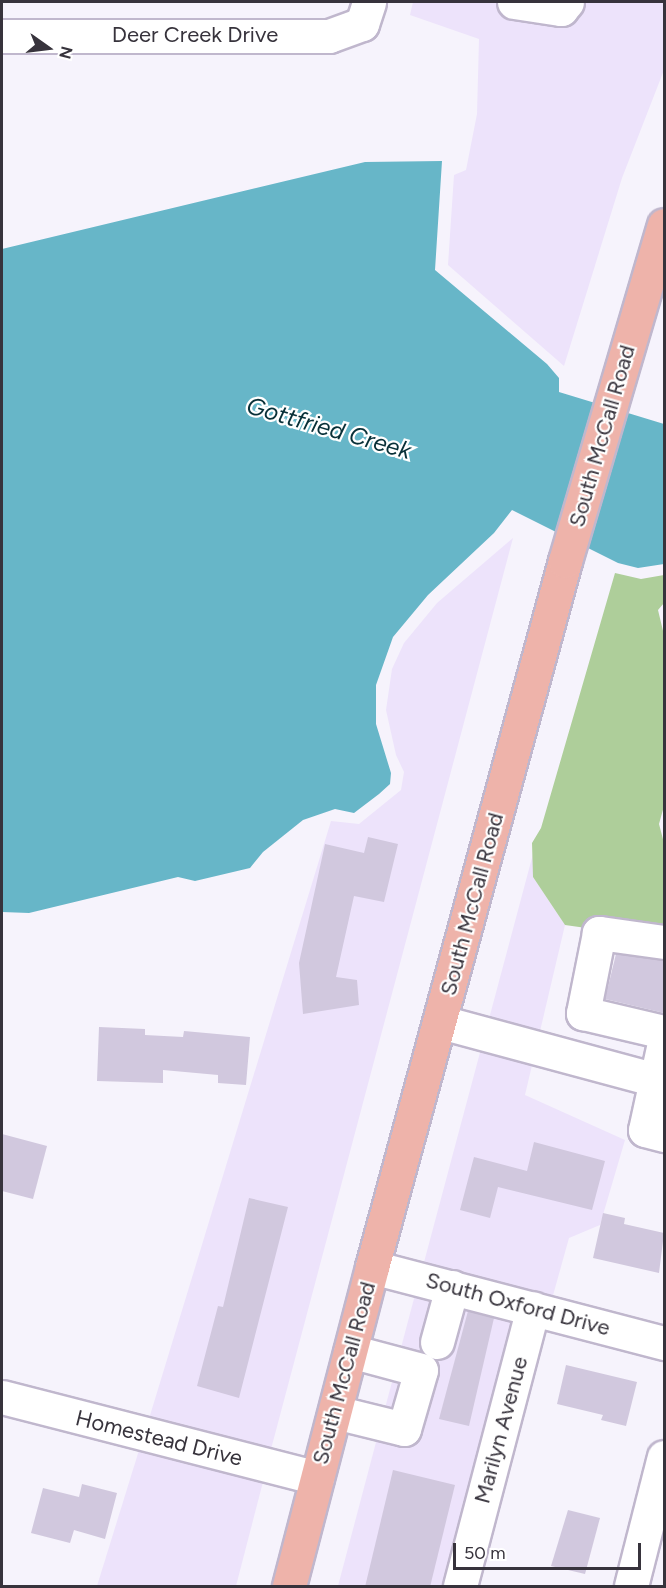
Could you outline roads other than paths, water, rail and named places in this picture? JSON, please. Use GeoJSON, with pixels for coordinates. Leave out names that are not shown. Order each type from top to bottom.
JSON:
{"type":"FeatureCollection","features":[{"type":"Feature","properties":{"kind":"main road","name":"South McCall Road"},"geometry":{"type":"LineString","coordinates":[[289,1587],[372,1266],[441,1022],[565,561],[664,225]]}},
{"type":"Feature","properties":{"kind":"street","name":"Deer Creek Drive"},"geometry":{"type":"LineString","coordinates":[[2,36],[329,36],[362,24],[369,2]]}},
{"type":"Feature","properties":{"kind":"street"},"geometry":{"type":"LineString","coordinates":[[514,2],[561,9],[567,2]]}},
{"type":"Feature","properties":{"kind":"street"},"geometry":{"type":"LineString","coordinates":[[664,942],[599,933],[583,1013],[664,1032]]}},
{"type":"Feature","properties":{"kind":"street"},"geometry":{"type":"LineString","coordinates":[[441,1022],[660,1082]]}},
{"type":"Feature","properties":{"kind":"street"},"geometry":{"type":"LineString","coordinates":[[664,1043],[660,1082],[645,1130],[664,1135]]}},
{"type":"Feature","properties":{"kind":"street","name":"South Oxford Drive"},"geometry":{"type":"LineString","coordinates":[[372,1266],[664,1343]]}},
{"type":"Feature","properties":{"kind":"street"},"geometry":{"type":"LineString","coordinates":[[437,1342],[452,1287]]}},
{"type":"Feature","properties":{"kind":"street","name":"Marilyn Avenue"},"geometry":{"type":"LineString","coordinates":[[460,1587],[533,1308]]}},
{"type":"Feature","properties":{"kind":"street"},"geometry":{"type":"LineString","coordinates":[[334,1412],[404,1430],[421,1370],[350,1351]]}},
{"type":"Feature","properties":{"kind":"street","name":"Homestead Drive"},"geometry":{"type":"LineString","coordinates":[[2,1397],[317,1478]]}},
{"type":"Feature","properties":{"kind":"street"},"geometry":{"type":"LineString","coordinates":[[631,1587],[664,1457]]}},
{"type":"Feature","properties":{"kind":"water","name":"Gottfried Creek"},"geometry":{"type":"Polygon","coordinates":[[[442,161],[435,270],[547,364],[559,378],[559,392],[664,424],[664,564],[638,568],[618,563],[512,510],[494,533],[428,595],[393,637],[376,685],[376,724],[391,773],[390,784],[379,794],[354,813],[335,809],[303,820],[263,852],[250,868],[195,881],[178,877],[29,913],[2,912],[2,249],[365,162],[442,161]]]}}]}
